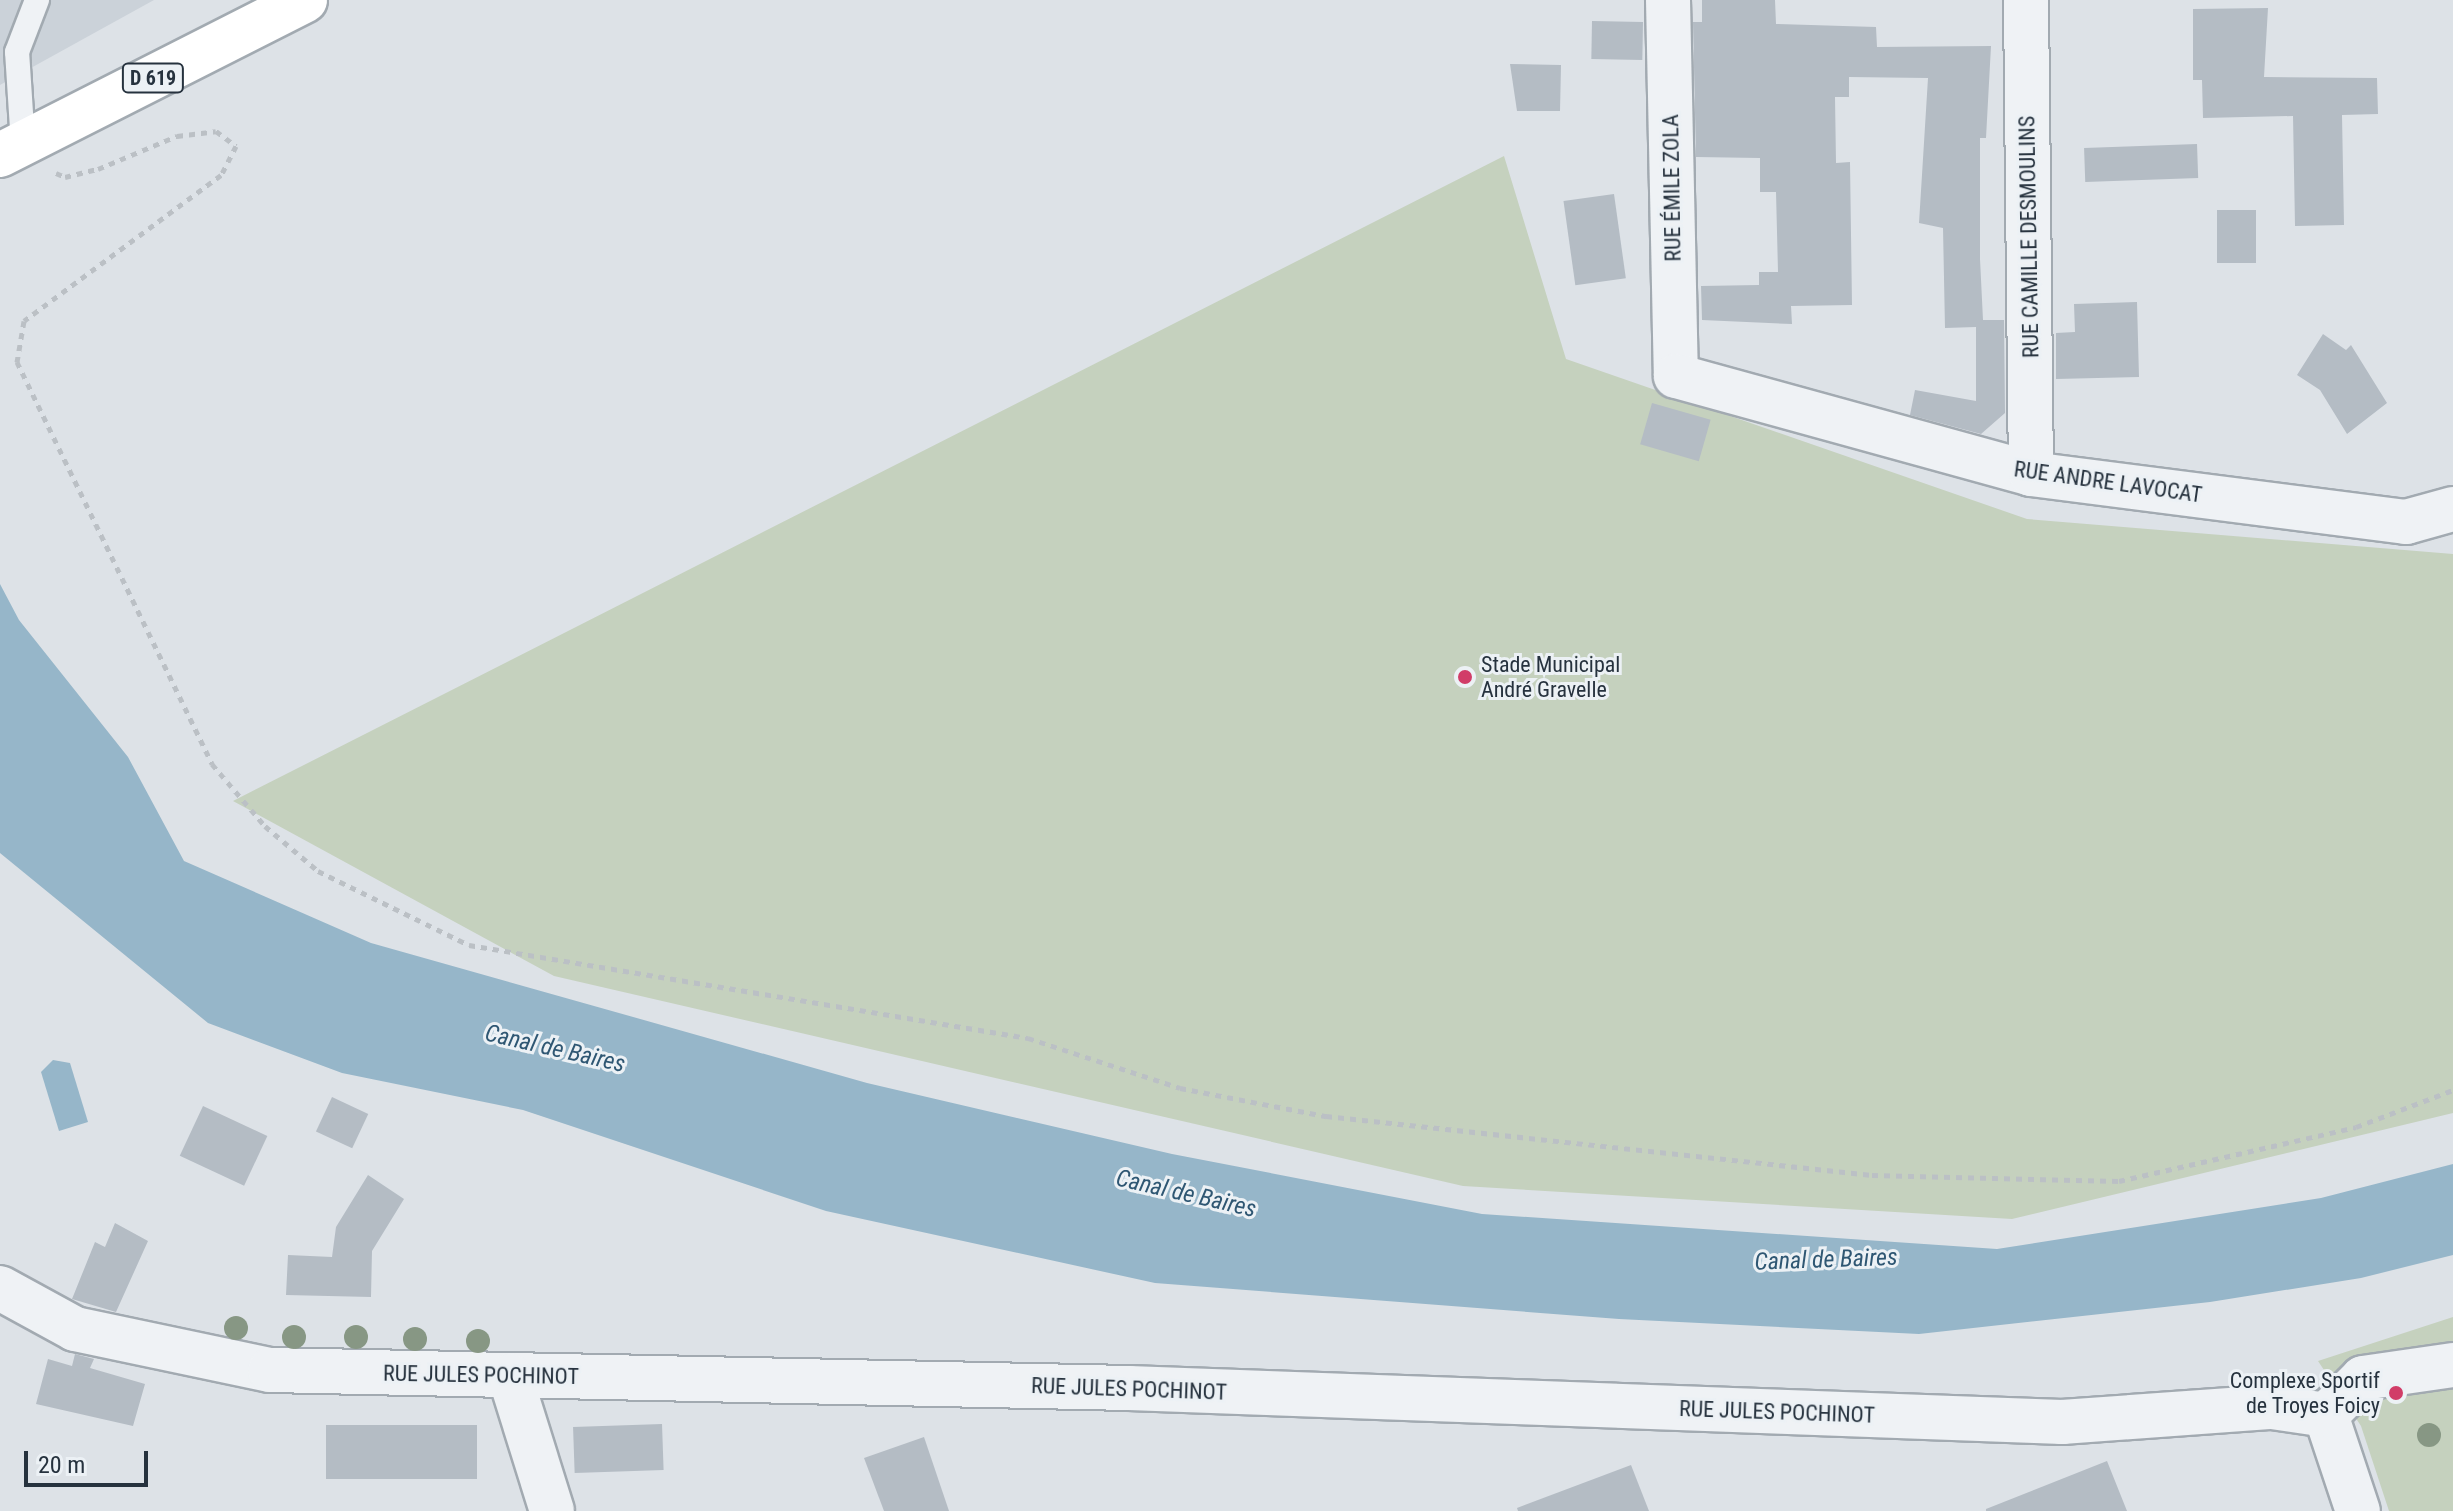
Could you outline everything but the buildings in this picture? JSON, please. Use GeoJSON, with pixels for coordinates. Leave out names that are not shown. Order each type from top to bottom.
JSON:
{"type":"FeatureCollection","features":[{"type":"Feature","properties":{"kind":"main road","name":"D 619"},"geometry":{"type":"LineString","coordinates":[[11,150],[305,0]]}},
{"type":"Feature","properties":{"kind":"street","name":"RUE ÉMILE ZOLA"},"geometry":{"type":"LineString","coordinates":[[1668,0],[1676,376]]}},
{"type":"Feature","properties":{"kind":"street","name":"RUE CAMILLE DESMOULINS"},"geometry":{"type":"LineString","coordinates":[[2026,0],[2031,474]]}},
{"type":"Feature","properties":{"kind":"street","name":"RUE ANDRE LAVOCAT"},"geometry":{"type":"LineString","coordinates":[[1676,376],[2031,474],[2406,522],[2453,509]]}},
{"type":"Feature","properties":{"kind":"street","name":"RUE JULES POCHINOT"},"geometry":{"type":"LineString","coordinates":[[7,1309],[75,1329],[270,1370],[1129,1388],[2062,1422],[2272,1407],[2326,1415]]}},
{"type":"Feature","properties":{"kind":"street"},"geometry":{"type":"LineString","coordinates":[[2358,1511],[2326,1415],[2363,1378],[2453,1365]]}},
{"type":"Feature","properties":{"kind":"street"},"geometry":{"type":"LineString","coordinates":[[510,1376],[552,1511]]}},
{"type":"Feature","properties":{"kind":"lane"},"geometry":{"type":"LineString","coordinates":[[11,150],[17,52],[37,0]]}},
{"type":"Feature","properties":{"kind":"path"},"geometry":{"type":"LineString","coordinates":[[11,150],[65,177],[177,136],[216,131],[236,146],[221,175],[24,321],[17,362],[212,764],[265,826],[318,871],[469,945],[1028,1038],[1180,1088],[1326,1116],[1872,1175],[2119,1181],[2356,1127],[2453,1090]]}},
{"type":"Feature","properties":{"kind":"shaded area"},"geometry":{"type":"Polygon","coordinates":[[[0,0],[154,0],[0,85],[0,0]]]}},
{"type":"Feature","properties":{"kind":"green space","name":"Stade Municipal André Gravelle"},"geometry":{"type":"Polygon","coordinates":[[[1504,156],[1566,359],[2027,519],[2453,554],[2453,1113],[2012,1219],[1463,1186],[554,976],[233,801],[1504,156]]]}},
{"type":"Feature","properties":{"kind":"green space","name":"Complexe Sportif de Troyes Foicy"},"geometry":{"type":"Polygon","coordinates":[[[2453,1317],[2453,1511],[2389,1511],[2361,1426],[2318,1361],[2453,1317]]]}},
{"type":"Feature","properties":{"kind":"water","name":"Canal de Baires"},"geometry":{"type":"Polygon","coordinates":[[[0,584],[19,620],[128,757],[184,861],[371,943],[867,1083],[1172,1154],[1482,1214],[1997,1249],[2321,1198],[2453,1164],[2453,1255],[2361,1278],[2210,1302],[1919,1334],[1619,1319],[1155,1283],[826,1211],[523,1110],[342,1073],[208,1023],[0,853],[0,584]]]}},
{"type":"Feature","properties":{"kind":"water"},"geometry":{"type":"Polygon","coordinates":[[[53,1060],[70,1063],[88,1122],[59,1131],[41,1072],[53,1060]]]}},
{"type":"Feature","properties":{"kind":"place","name":"Stade Municipal André Gravelle"},"geometry":{"type":"Point","coordinates":[1465,677]}},
{"type":"Feature","properties":{"kind":"place","name":"Complexe Sportif de Troyes Foicy"},"geometry":{"type":"Point","coordinates":[2396,1393]}}]}
